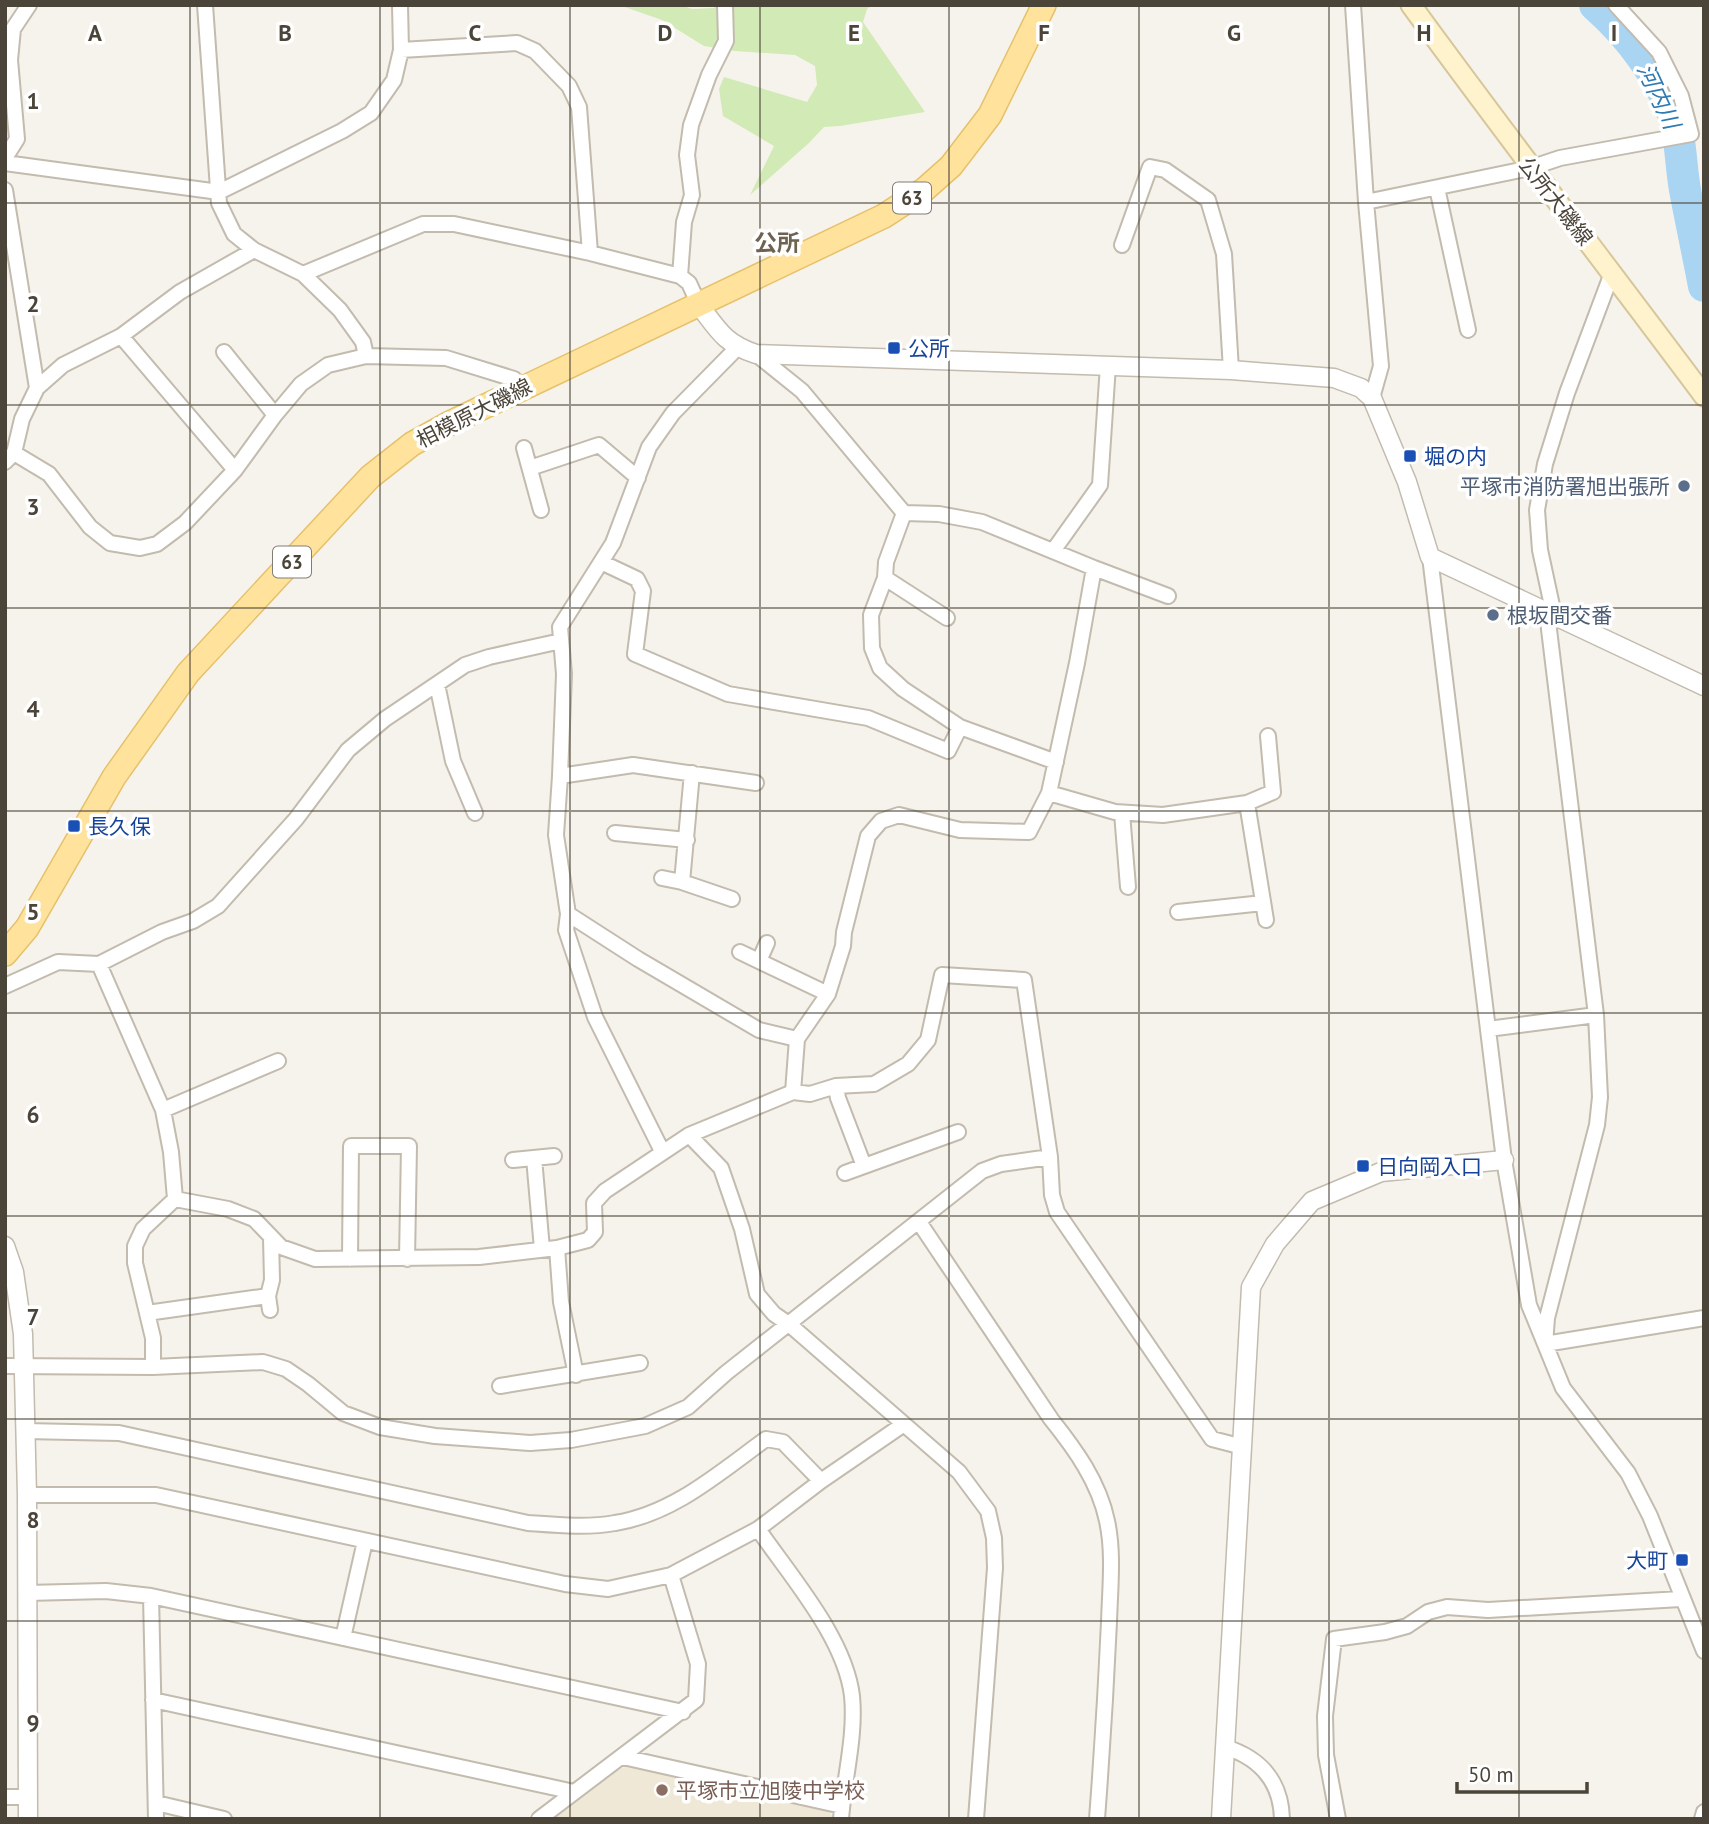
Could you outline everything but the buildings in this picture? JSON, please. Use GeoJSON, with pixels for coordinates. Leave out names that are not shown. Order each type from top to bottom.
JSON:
{"type":"FeatureCollection","features":[{"type":"Feature","properties":{"kind":"main road","name":"相模原大磯線"},"geometry":{"type":"LineString","coordinates":[[5,954],[27,928],[114,777],[188,673],[370,477],[412,444],[520,388],[884,216],[924,190],[951,166],[990,115],[1044,5]]}},
{"type":"Feature","properties":{"kind":"main road","name":"公所大磯線"},"geometry":{"type":"LineString","coordinates":[[1411,5],[1530,168],[1704,396]]}},
{"type":"Feature","properties":{"kind":"street"},"geometry":{"type":"LineString","coordinates":[[29,5],[13,29],[9,97],[16,107],[17,139],[5,161],[219,192],[342,131],[371,113],[394,80],[401,50],[400,5]]}},
{"type":"Feature","properties":{"kind":"street"},"geometry":{"type":"LineString","coordinates":[[205,5],[219,203],[234,234],[254,250],[303,274],[340,310],[363,342],[366,356]]}},
{"type":"Feature","properties":{"kind":"street"},"geometry":{"type":"LineString","coordinates":[[680,276],[684,222],[692,195],[687,155],[691,125],[709,75],[726,41],[725,5]]}},
{"type":"Feature","properties":{"kind":"street"},"geometry":{"type":"LineString","coordinates":[[1353,5],[1366,202],[1381,366],[1373,398]]}},
{"type":"Feature","properties":{"kind":"street"},"geometry":{"type":"LineString","coordinates":[[1366,202],[1530,168],[1560,158],[1690,134],[1681,96],[1659,52],[1616,5]]}},
{"type":"Feature","properties":{"kind":"street"},"geometry":{"type":"LineString","coordinates":[[401,50],[517,43],[535,51],[569,86],[579,107],[590,253]]}},
{"type":"Feature","properties":{"kind":"street"},"geometry":{"type":"LineString","coordinates":[[1122,245],[1150,167],[1165,170],[1208,200],[1224,254],[1231,370]]}},
{"type":"Feature","properties":{"kind":"street"},"geometry":{"type":"LineString","coordinates":[[1437,188],[1468,330]]}},
{"type":"Feature","properties":{"kind":"street"},"geometry":{"type":"LineString","coordinates":[[5,190],[37,388]]}},
{"type":"Feature","properties":{"kind":"street"},"geometry":{"type":"LineString","coordinates":[[303,274],[423,224],[454,224],[590,253],[680,276],[689,284],[699,305],[723,337],[737,348],[756,354],[1231,370],[1334,378],[1361,388],[1373,398],[1407,482],[1430,557],[1504,1160],[1529,1305],[1563,1388],[1628,1473],[1650,1516],[1681,1599],[1699,1623],[1704,1651]]}},
{"type":"Feature","properties":{"kind":"street"},"geometry":{"type":"LineString","coordinates":[[254,250],[180,292],[121,336],[63,365],[37,388],[22,419],[10,457],[49,474],[90,527],[110,543],[140,548],[158,544],[185,523],[235,470],[301,384],[328,365],[366,356],[446,358],[514,379],[520,388]]}},
{"type":"Feature","properties":{"kind":"street"},"geometry":{"type":"LineString","coordinates":[[1545,1345],[1547,1318],[1597,1125],[1600,1097],[1596,1015],[1537,510],[1545,464],[1567,393],[1612,273]]}},
{"type":"Feature","properties":{"kind":"street"},"geometry":{"type":"LineString","coordinates":[[121,336],[235,470]]}},
{"type":"Feature","properties":{"kind":"street"},"geometry":{"type":"LineString","coordinates":[[662,1151],[595,1017],[566,930],[568,914],[556,835],[564,674],[560,627],[613,543],[649,447],[673,413],[737,348]]}},
{"type":"Feature","properties":{"kind":"street"},"geometry":{"type":"LineString","coordinates":[[224,352],[275,415]]}},
{"type":"Feature","properties":{"kind":"street"},"geometry":{"type":"LineString","coordinates":[[756,354],[802,391],[904,513],[939,514],[982,522],[1168,596]]}},
{"type":"Feature","properties":{"kind":"street"},"geometry":{"type":"LineString","coordinates":[[1053,551],[1100,485],[1108,365]]}},
{"type":"Feature","properties":{"kind":"street"},"geometry":{"type":"LineString","coordinates":[[530,468],[599,445],[638,478]]}},
{"type":"Feature","properties":{"kind":"street"},"geometry":{"type":"LineString","coordinates":[[524,448],[541,510]]}},
{"type":"Feature","properties":{"kind":"street"},"geometry":{"type":"LineString","coordinates":[[904,513],[886,562],[885,579],[871,615],[872,648],[880,668],[903,689],[960,727],[1056,762]]}},
{"type":"Feature","properties":{"kind":"street"},"geometry":{"type":"LineString","coordinates":[[1430,557],[1704,686]]}},
{"type":"Feature","properties":{"kind":"street"},"geometry":{"type":"LineString","coordinates":[[601,562],[637,579],[643,591],[635,654],[728,694],[868,718],[948,751],[960,727]]}},
{"type":"Feature","properties":{"kind":"street"},"geometry":{"type":"LineString","coordinates":[[793,1092],[797,1039],[828,994],[843,946],[844,932],[868,836],[881,821],[899,815],[960,830],[1029,832],[1049,793],[1094,568]]}},
{"type":"Feature","properties":{"kind":"street"},"geometry":{"type":"LineString","coordinates":[[885,579],[947,618]]}},
{"type":"Feature","properties":{"kind":"street"},"geometry":{"type":"LineString","coordinates":[[5,986],[58,962],[99,964],[218,906],[288,829],[348,750],[385,719],[465,665],[561,641]]}},
{"type":"Feature","properties":{"kind":"street"},"geometry":{"type":"LineString","coordinates":[[437,684],[453,761],[475,813]]}},
{"type":"Feature","properties":{"kind":"street"},"geometry":{"type":"LineString","coordinates":[[1049,793],[1122,813],[1163,815],[1247,803],[1273,792],[1268,736]]}},
{"type":"Feature","properties":{"kind":"street"},"geometry":{"type":"LineString","coordinates":[[561,776],[634,765],[755,783]]}},
{"type":"Feature","properties":{"kind":"street"},"geometry":{"type":"LineString","coordinates":[[682,882],[692,774]]}},
{"type":"Feature","properties":{"kind":"street"},"geometry":{"type":"LineString","coordinates":[[1247,803],[1266,920]]}},
{"type":"Feature","properties":{"kind":"street"},"geometry":{"type":"LineString","coordinates":[[1122,813],[1128,887]]}},
{"type":"Feature","properties":{"kind":"street"},"geometry":{"type":"LineString","coordinates":[[615,833],[687,840]]}},
{"type":"Feature","properties":{"kind":"street"},"geometry":{"type":"LineString","coordinates":[[662,878],[732,899]]}},
{"type":"Feature","properties":{"kind":"street"},"geometry":{"type":"LineString","coordinates":[[1178,912],[1263,903]]}},
{"type":"Feature","properties":{"kind":"street"},"geometry":{"type":"LineString","coordinates":[[568,914],[638,959],[759,1030],[797,1039]]}},
{"type":"Feature","properties":{"kind":"street"},"geometry":{"type":"LineString","coordinates":[[759,961],[767,943]]}},
{"type":"Feature","properties":{"kind":"street"},"geometry":{"type":"LineString","coordinates":[[740,952],[828,994]]}},
{"type":"Feature","properties":{"kind":"street"},"geometry":{"type":"LineString","coordinates":[[99,964],[163,1110],[171,1152],[175,1199]]}},
{"type":"Feature","properties":{"kind":"street"},"geometry":{"type":"LineString","coordinates":[[175,1199],[228,1209],[254,1219],[281,1247],[315,1259],[479,1257],[588,1240],[595,1232],[594,1203],[599,1197],[662,1151],[689,1135],[793,1092],[810,1094],[836,1086],[874,1084],[908,1064],[929,1040],[942,975],[1024,980],[1050,1157],[1052,1195],[1057,1212],[1212,1439],[1243,1447]]}},
{"type":"Feature","properties":{"kind":"street"},"geometry":{"type":"LineString","coordinates":[[1488,1029],[1596,1015]]}},
{"type":"Feature","properties":{"kind":"street"},"geometry":{"type":"LineString","coordinates":[[163,1110],[278,1061]]}},
{"type":"Feature","properties":{"kind":"street"},"geometry":{"type":"LineString","coordinates":[[836,1086],[864,1167]]}},
{"type":"Feature","properties":{"kind":"street"},"geometry":{"type":"LineString","coordinates":[[845,1173],[958,1132]]}},
{"type":"Feature","properties":{"kind":"street"},"geometry":{"type":"LineString","coordinates":[[689,1135],[721,1168],[742,1229],[757,1294],[774,1314],[959,1472],[988,1511],[994,1538],[995,1568],[976,1819]]}},
{"type":"Feature","properties":{"kind":"street"},"geometry":{"type":"LineString","coordinates":[[351,1259],[351,1146],[409,1146],[407,1259]]}},
{"type":"Feature","properties":{"kind":"street"},"geometry":{"type":"LineString","coordinates":[[513,1160],[554,1156]]}},
{"type":"Feature","properties":{"kind":"street"},"geometry":{"type":"LineString","coordinates":[[5,1366],[153,1367],[263,1362],[286,1369],[343,1413],[380,1427],[435,1436],[530,1443],[571,1440],[645,1426],[688,1407],[726,1373],[982,1171],[1001,1164],[1050,1157]]}},
{"type":"Feature","properties":{"kind":"street"},"geometry":{"type":"LineString","coordinates":[[534,1158],[576,1375]]}},
{"type":"Feature","properties":{"kind":"street"},"geometry":{"type":"LineString","coordinates":[[1221,1819],[1251,1287],[1275,1244],[1312,1201],[1381,1172],[1504,1160]]}},
{"type":"Feature","properties":{"kind":"street"},"geometry":{"type":"LineString","coordinates":[[153,1367],[153,1338],[135,1263],[135,1246],[143,1229],[175,1199]]}},
{"type":"Feature","properties":{"kind":"street"},"geometry":{"type":"LineString","coordinates":[[919,1222],[1051,1419],[1075,1449],[1097,1487],[1107,1521],[1111,1561],[1106,1694],[1097,1819]]}},
{"type":"Feature","properties":{"kind":"street"},"geometry":{"type":"LineString","coordinates":[[147,1314],[269,1303],[272,1280],[271,1238]]}},
{"type":"Feature","properties":{"kind":"street"},"geometry":{"type":"LineString","coordinates":[[5,1246],[14,1272],[23,1334],[27,1495],[28,1819]]}},
{"type":"Feature","properties":{"kind":"street"},"geometry":{"type":"LineString","coordinates":[[1545,1345],[1704,1318]]}},
{"type":"Feature","properties":{"kind":"street"},"geometry":{"type":"LineString","coordinates":[[500,1386],[640,1363]]}},
{"type":"Feature","properties":{"kind":"street"},"geometry":{"type":"LineString","coordinates":[[27,1495],[156,1495],[565,1584],[608,1588],[671,1575],[758,1529],[821,1481],[904,1424]]}},
{"type":"Feature","properties":{"kind":"street"},"geometry":{"type":"LineString","coordinates":[[25,1432],[119,1433],[528,1523],[559,1525],[615,1523],[662,1509],[695,1491],[766,1439],[783,1441],[821,1481]]}},
{"type":"Feature","properties":{"kind":"street"},"geometry":{"type":"LineString","coordinates":[[623,1757],[841,1812],[851,1727],[852,1698],[848,1671],[836,1642],[758,1529]]}},
{"type":"Feature","properties":{"kind":"street"},"geometry":{"type":"LineString","coordinates":[[343,1638],[365,1541]]}},
{"type":"Feature","properties":{"kind":"street"},"geometry":{"type":"LineString","coordinates":[[539,1819],[696,1700],[698,1664],[671,1575]]}},
{"type":"Feature","properties":{"kind":"street"},"geometry":{"type":"LineString","coordinates":[[27,1593],[106,1591],[151,1596],[682,1712]]}},
{"type":"Feature","properties":{"kind":"street"},"geometry":{"type":"LineString","coordinates":[[151,1596],[156,1819]]}},
{"type":"Feature","properties":{"kind":"street"},"geometry":{"type":"LineString","coordinates":[[1338,1819],[1326,1755],[1325,1716],[1334,1639],[1407,1626],[1428,1612],[1447,1607],[1488,1609],[1681,1599]]}},
{"type":"Feature","properties":{"kind":"street"},"geometry":{"type":"LineString","coordinates":[[153,1700],[574,1792]]}},
{"type":"Feature","properties":{"kind":"street"},"geometry":{"type":"LineString","coordinates":[[1225,1747],[1244,1753],[1269,1773],[1281,1804],[1282,1819]]}},
{"type":"Feature","properties":{"kind":"street"},"geometry":{"type":"LineString","coordinates":[[5,1797],[29,1797]]}},
{"type":"Feature","properties":{"kind":"street"},"geometry":{"type":"LineString","coordinates":[[156,1803],[224,1819]]}},
{"type":"Feature","properties":{"kind":"street"},"geometry":{"type":"LineString","coordinates":[[1702,1819],[1704,1812]]}},
{"type":"Feature","properties":{"kind":"shaded area","name":"平塚市立旭陵中学校"},"geometry":{"type":"Polygon","coordinates":[[[631,1766],[828,1811],[835,1819],[550,1819],[617,1769],[631,1766]]]}},
{"type":"Feature","properties":{"kind":"green space"},"geometry":{"type":"Polygon","coordinates":[[[619,5],[681,5],[692,9],[714,8],[716,5],[872,5],[867,9],[863,22],[925,112],[824,127],[750,195],[774,146],[723,116],[719,89],[724,77],[807,102],[817,85],[815,66],[795,55],[704,46],[662,20],[619,5]]]}},
{"type":"Feature","properties":{"kind":"waterway","name":"河内川"},"geometry":{"type":"LineString","coordinates":[[1595,5],[1620,30],[1642,58],[1669,104],[1677,128],[1685,190],[1704,286]]}},
{"type":"Feature","properties":{"kind":"place","name":"公所"},"geometry":{"type":"Point","coordinates":[894,348]}},
{"type":"Feature","properties":{"kind":"place","name":"堀の内"},"geometry":{"type":"Point","coordinates":[1410,456]}},
{"type":"Feature","properties":{"kind":"place","name":"平塚市消防署旭出張所"},"geometry":{"type":"Point","coordinates":[1684,486]}},
{"type":"Feature","properties":{"kind":"place","name":"根坂間交番"},"geometry":{"type":"Point","coordinates":[1493,615]}},
{"type":"Feature","properties":{"kind":"place","name":"長久保"},"geometry":{"type":"Point","coordinates":[74,826]}},
{"type":"Feature","properties":{"kind":"place","name":"日向岡入口"},"geometry":{"type":"Point","coordinates":[1363,1166]}},
{"type":"Feature","properties":{"kind":"place","name":"大町"},"geometry":{"type":"Point","coordinates":[1682,1560]}},
{"type":"Feature","properties":{"kind":"place","name":"平塚市立旭陵中学校"},"geometry":{"type":"Point","coordinates":[662,1790]}},
{"type":"Feature","properties":{"kind":"district","name":"公所"},"geometry":{"type":"Point","coordinates":[777,242]}}]}
